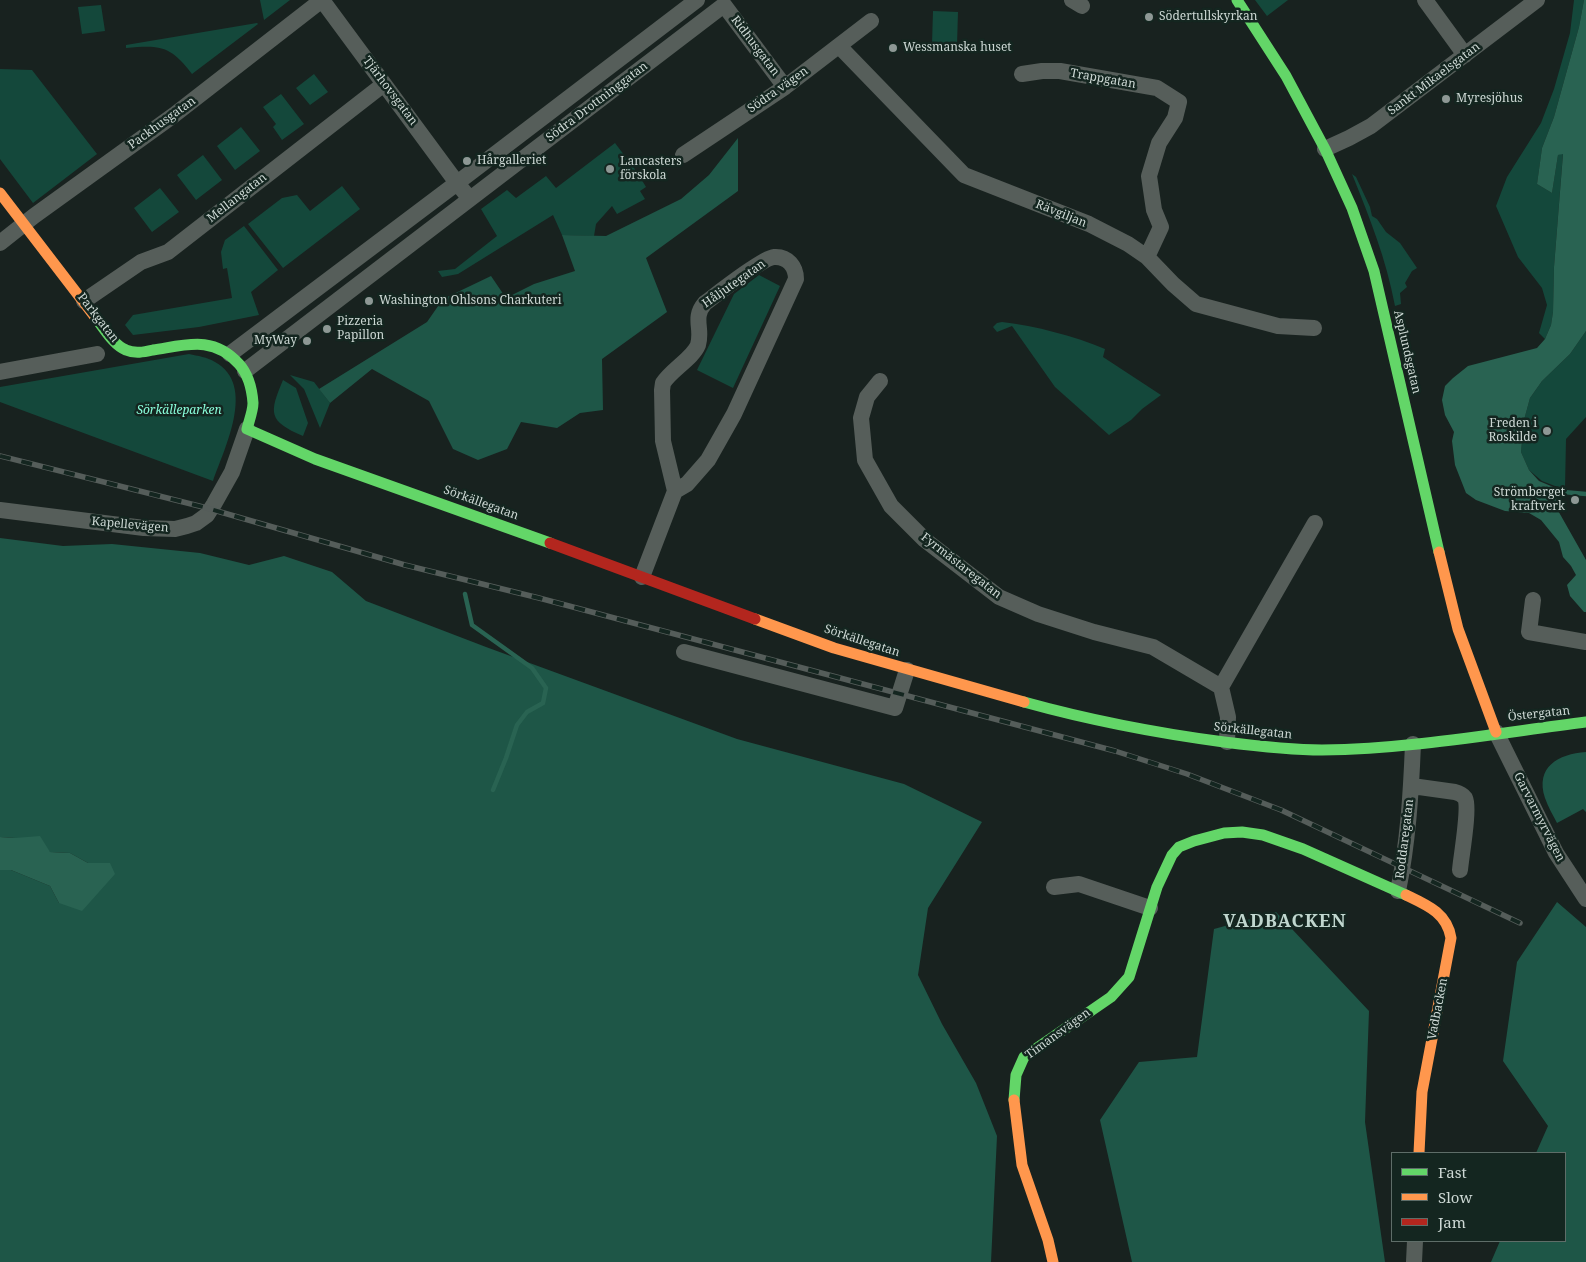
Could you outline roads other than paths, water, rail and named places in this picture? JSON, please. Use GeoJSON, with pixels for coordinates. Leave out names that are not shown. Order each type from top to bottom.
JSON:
{"type":"FeatureCollection","features":[{"type":"Feature","properties":{"kind":"street","name":"Tjärhovsgatan"},"geometry":{"type":"LineString","coordinates":[[322,0],[457,183]]}},
{"type":"Feature","properties":{"kind":"street","name":"Packhusgatan"},"geometry":{"type":"LineString","coordinates":[[0,242],[174,115],[322,0]]}},
{"type":"Feature","properties":{"kind":"street","name":"Södra Drottninggatan"},"geometry":{"type":"LineString","coordinates":[[230,354],[697,0]]}},
{"type":"Feature","properties":{"kind":"street","name":"Asplundsgatan"},"geometry":{"type":"LineString","coordinates":[[1238,0],[1286,76],[1325,149],[1352,208],[1374,271],[1458,629],[1496,732]]}},
{"type":"Feature","properties":{"kind":"street"},"geometry":{"type":"LineString","coordinates":[[1425,0],[1465,55]]}},
{"type":"Feature","properties":{"kind":"street","name":"Sankt Mikaelsgatan"},"geometry":{"type":"LineString","coordinates":[[1325,149],[1371,126],[1537,0]]}},
{"type":"Feature","properties":{"kind":"street","name":"Södra Drottninggatan"},"geometry":{"type":"LineString","coordinates":[[245,371],[725,2]]}},
{"type":"Feature","properties":{"kind":"street","name":"Ridhusgatan"},"geometry":{"type":"LineString","coordinates":[[725,2],[786,87]]}},
{"type":"Feature","properties":{"kind":"street","name":"Södra vägen"},"geometry":{"type":"LineString","coordinates":[[682,155],[786,87],[871,21]]}},
{"type":"Feature","properties":{"kind":"street","name":"Rävgiljan"},"geometry":{"type":"LineString","coordinates":[[839,46],[964,175],[1089,224],[1128,244],[1147,257],[1196,304],[1278,326],[1314,328]]}},
{"type":"Feature","properties":{"kind":"street","name":"Trappgatan"},"geometry":{"type":"LineString","coordinates":[[1022,74],[1060,71],[1157,88],[1179,102],[1175,118],[1159,143],[1149,176],[1154,210],[1161,228],[1147,257]]}},
{"type":"Feature","properties":{"kind":"street","name":"Mellangatan"},"geometry":{"type":"LineString","coordinates":[[84,301],[141,262],[168,252],[384,84]]}},
{"type":"Feature","properties":{"kind":"street"},"geometry":{"type":"LineString","coordinates":[[457,183],[470,199]]}},
{"type":"Feature","properties":{"kind":"street","name":"Parkgatan"},"geometry":{"type":"LineString","coordinates":[[0,193],[114,341],[125,350],[137,353],[196,342],[214,346],[230,354],[245,371],[253,404],[247,429],[232,472]]}},
{"type":"Feature","properties":{"kind":"street","name":"Håljutegatan"},"geometry":{"type":"LineString","coordinates":[[773,257],[782,258],[791,263],[796,271],[796,279],[758,364],[734,414],[708,460],[687,484],[675,491],[662,441],[663,383],[697,347],[699,338],[698,316],[700,309],[705,303],[761,263],[773,257]]}},
{"type":"Feature","properties":{"kind":"street"},"geometry":{"type":"LineString","coordinates":[[0,372],[97,354]]}},
{"type":"Feature","properties":{"kind":"street","name":"Fyrmästaregatan"},"geometry":{"type":"LineString","coordinates":[[880,381],[867,397],[861,418],[865,460],[891,506],[925,540],[1000,597],[1038,614],[1094,632],[1152,647],[1221,686]]}},
{"type":"Feature","properties":{"kind":"street","name":"Sörkällegatan"},"geometry":{"type":"LineString","coordinates":[[247,429],[315,459],[834,648],[1070,715],[1178,736],[1256,746],[1320,750],[1377,748],[1464,738],[1496,732]]}},
{"type":"Feature","properties":{"kind":"street","name":"Kapellevägen"},"geometry":{"type":"LineString","coordinates":[[0,510],[144,528],[175,529],[196,523],[207,515],[232,472]]}},
{"type":"Feature","properties":{"kind":"street"},"geometry":{"type":"LineString","coordinates":[[642,578],[675,491]]}},
{"type":"Feature","properties":{"kind":"street"},"geometry":{"type":"LineString","coordinates":[[1227,742],[1228,717],[1221,686],[1315,524]]}},
{"type":"Feature","properties":{"kind":"street"},"geometry":{"type":"LineString","coordinates":[[1533,600],[1529,632],[1586,642]]}},
{"type":"Feature","properties":{"kind":"street"},"geometry":{"type":"LineString","coordinates":[[684,652],[895,708],[908,670]]}},
{"type":"Feature","properties":{"kind":"street","name":"Östergatan"},"geometry":{"type":"LineString","coordinates":[[1496,732],[1586,722]]}},
{"type":"Feature","properties":{"kind":"street","name":"Garvarmyrvägen"},"geometry":{"type":"LineString","coordinates":[[1496,732],[1556,853],[1586,899]]}},
{"type":"Feature","properties":{"kind":"street","name":"Roddaregatan"},"geometry":{"type":"LineString","coordinates":[[1398,891],[1403,867],[1412,786],[1413,744]]}},
{"type":"Feature","properties":{"kind":"street","name":"Roddaregatan"},"geometry":{"type":"LineString","coordinates":[[1412,786],[1454,792],[1465,799],[1465,824],[1460,870]]}},
{"type":"Feature","properties":{"kind":"street","name":"Timansvägen"},"geometry":{"type":"LineString","coordinates":[[1052,1262],[1048,1240],[1022,1165],[1014,1094],[1016,1075],[1024,1058],[1111,998],[1129,977],[1162,874],[1175,850],[1180,846],[1206,837],[1231,832],[1247,832],[1283,840],[1398,891]]}},
{"type":"Feature","properties":{"kind":"street"},"geometry":{"type":"LineString","coordinates":[[1054,887],[1079,884],[1150,908]]}},
{"type":"Feature","properties":{"kind":"street","name":"Vadbacken"},"geometry":{"type":"LineString","coordinates":[[1398,891],[1433,910],[1445,920],[1451,938],[1422,1092],[1419,1152]]}},
{"type":"Feature","properties":{"kind":"street"},"geometry":{"type":"LineString","coordinates":[[1414,1262],[1415,1242]]}},
{"type":"Feature","properties":{"kind":"waterway"},"geometry":{"type":"LineString","coordinates":[[1552,491],[1586,494]]}},
{"type":"Feature","properties":{"kind":"waterway"},"geometry":{"type":"LineString","coordinates":[[465,594],[472,625],[532,668],[546,688],[543,703],[527,712],[517,725],[493,790]]}},
{"type":"Feature","properties":{"kind":"railway"},"geometry":{"type":"LineString","coordinates":[[0,456],[203,507],[405,565],[539,598],[1115,751],[1187,774],[1281,810],[1520,923]]}},
{"type":"Feature","properties":{"kind":"place","name":"Södertullskyrkan"},"geometry":{"type":"Point","coordinates":[1149,17]}},
{"type":"Feature","properties":{"kind":"place","name":"Wessmanska huset"},"geometry":{"type":"Point","coordinates":[893,48]}},
{"type":"Feature","properties":{"kind":"place","name":"Myresjöhus"},"geometry":{"type":"Point","coordinates":[1446,99]}},
{"type":"Feature","properties":{"kind":"place","name":"Hårgalleriet"},"geometry":{"type":"Point","coordinates":[467,161]}},
{"type":"Feature","properties":{"kind":"place","name":"Lancasters förskola"},"geometry":{"type":"Point","coordinates":[610,169]}},
{"type":"Feature","properties":{"kind":"place","name":"Washington Ohlsons Charkuteri"},"geometry":{"type":"Point","coordinates":[369,301]}},
{"type":"Feature","properties":{"kind":"place","name":"Pizzeria Papillon"},"geometry":{"type":"Point","coordinates":[327,329]}},
{"type":"Feature","properties":{"kind":"place","name":"MyWay"},"geometry":{"type":"Point","coordinates":[307,341]}},
{"type":"Feature","properties":{"kind":"place","name":"Freden i Roskilde"},"geometry":{"type":"Point","coordinates":[1547,431]}},
{"type":"Feature","properties":{"kind":"place","name":"Strömberget kraftverk"},"geometry":{"type":"Point","coordinates":[1575,500]}},
{"type":"Feature","properties":{"kind":"district","name":"VADBACKEN"},"geometry":{"type":"Point","coordinates":[1285,922]}},
{"type":"Feature","properties":{"kind":"park label","name":"Sörkälleparken"},"geometry":{"type":"Point","coordinates":[179,411]}}]}
